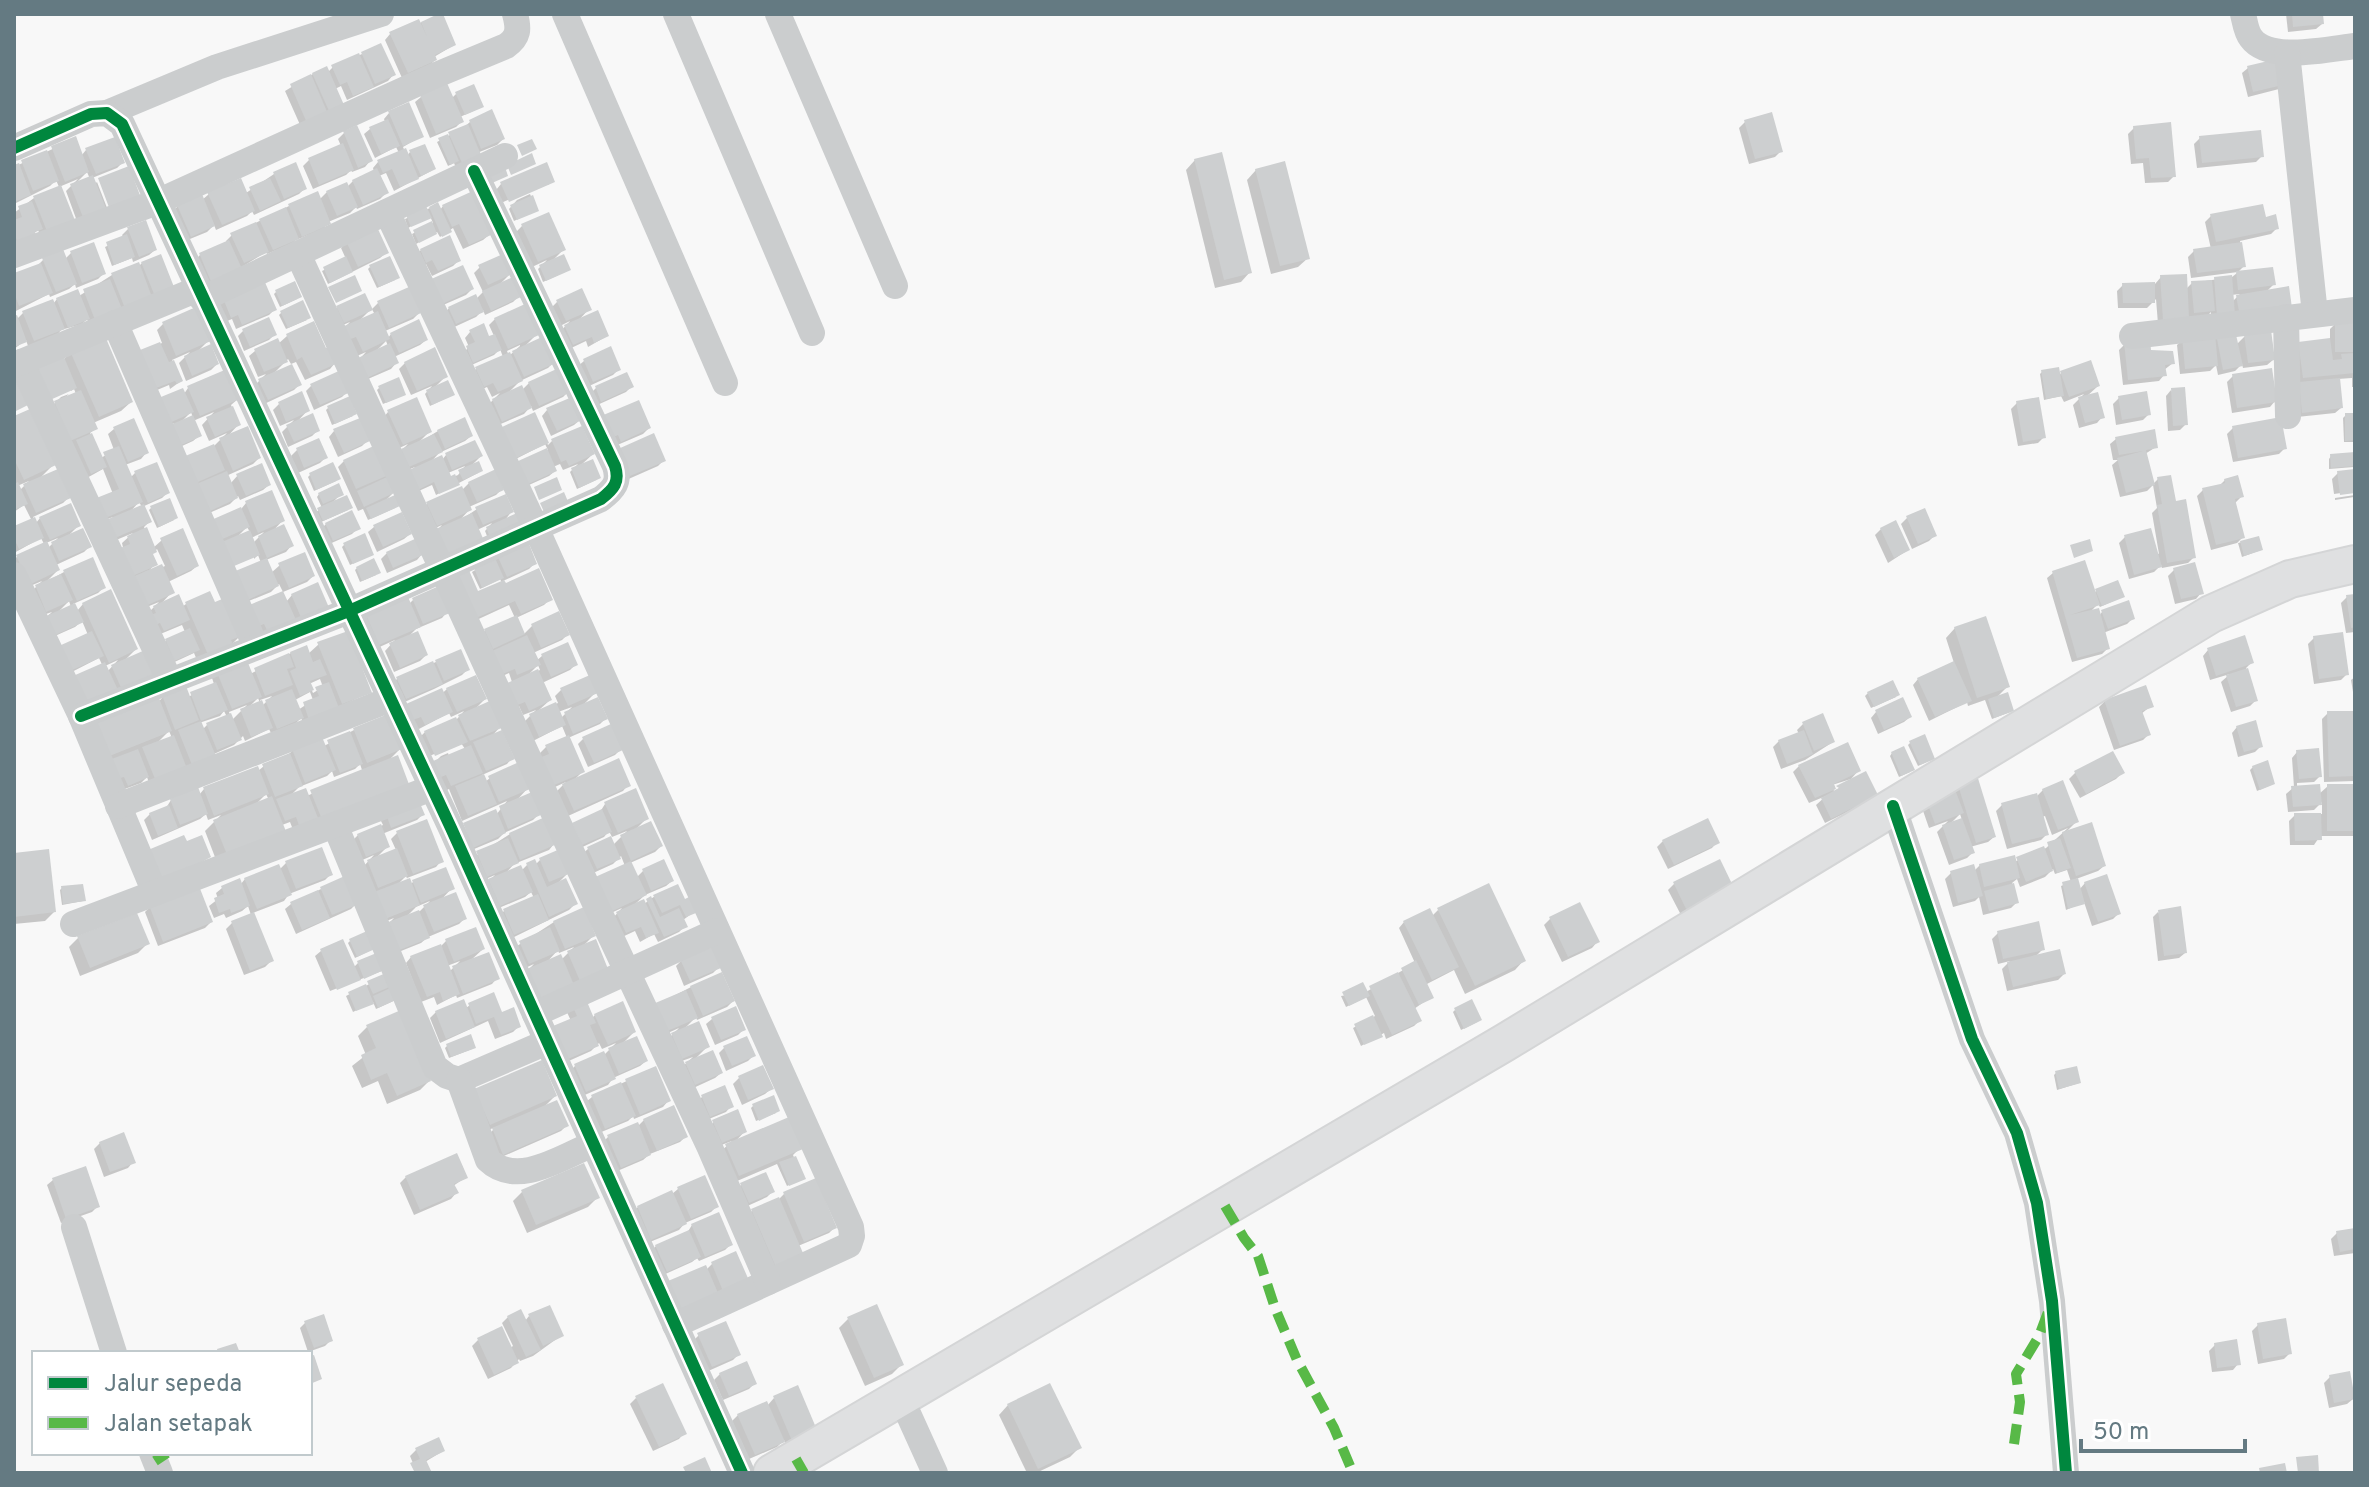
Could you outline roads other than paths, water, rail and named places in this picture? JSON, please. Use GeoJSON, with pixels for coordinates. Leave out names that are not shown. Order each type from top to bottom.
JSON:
{"type":"FeatureCollection","features":[{"type":"Feature","properties":{"kind":"main road"},"geometry":{"type":"LineString","coordinates":[[772,1473],[1504,1043],[2211,614],[2290,579],[2355,564]]}},
{"type":"Feature","properties":{"kind":"street"},"geometry":{"type":"LineString","coordinates":[[14,148],[91,114],[107,113],[217,67],[381,14]]}},
{"type":"Feature","properties":{"kind":"street"},"geometry":{"type":"LineString","coordinates":[[14,255],[157,202],[506,46],[515,40],[518,33],[515,14]]}},
{"type":"Feature","properties":{"kind":"street"},"geometry":{"type":"LineString","coordinates":[[565,14],[725,383]]}},
{"type":"Feature","properties":{"kind":"street"},"geometry":{"type":"LineString","coordinates":[[676,14],[812,333]]}},
{"type":"Feature","properties":{"kind":"street"},"geometry":{"type":"LineString","coordinates":[[778,14],[895,286]]}},
{"type":"Feature","properties":{"kind":"street"},"geometry":{"type":"LineString","coordinates":[[2242,14],[2252,40],[2260,46],[2287,53],[2355,46]]}},
{"type":"Feature","properties":{"kind":"street"},"geometry":{"type":"LineString","coordinates":[[2287,53],[2315,314]]}},
{"type":"Feature","properties":{"kind":"street"},"geometry":{"type":"LineString","coordinates":[[107,113],[122,124],[391,699],[742,1473]]}},
{"type":"Feature","properties":{"kind":"street"},"geometry":{"type":"LineString","coordinates":[[170,681],[18,363],[298,254],[505,156]]}},
{"type":"Feature","properties":{"kind":"street"},"geometry":{"type":"LineString","coordinates":[[81,716],[349,611],[609,493],[618,477],[474,171]]}},
{"type":"Feature","properties":{"kind":"street"},"geometry":{"type":"LineString","coordinates":[[387,212],[536,528],[851,1227],[849,1245],[675,1325]]}},
{"type":"Feature","properties":{"kind":"street"},"geometry":{"type":"LineString","coordinates":[[298,254],[710,1148],[768,1282]]}},
{"type":"Feature","properties":{"kind":"street"},"geometry":{"type":"LineString","coordinates":[[2132,336],[2355,310]]}},
{"type":"Feature","properties":{"kind":"street"},"geometry":{"type":"LineString","coordinates":[[2286,317],[2288,416]]}},
{"type":"Feature","properties":{"kind":"street"},"geometry":{"type":"LineString","coordinates":[[115,323],[256,647]]}},
{"type":"Feature","properties":{"kind":"street"},"geometry":{"type":"LineString","coordinates":[[14,575],[81,716],[155,893]]}},
{"type":"Feature","properties":{"kind":"street"},"geometry":{"type":"LineString","coordinates":[[118,806],[391,699]]}},
{"type":"Feature","properties":{"kind":"street"},"geometry":{"type":"LineString","coordinates":[[73,924],[432,788]]}},
{"type":"Feature","properties":{"kind":"street"},"geometry":{"type":"LineString","coordinates":[[1893,806],[1972,1039],[2017,1133],[2037,1203],[2052,1301],[2066,1473]]}},
{"type":"Feature","properties":{"kind":"street"},"geometry":{"type":"LineString","coordinates":[[335,825],[435,1067],[459,1080],[547,1042]]}},
{"type":"Feature","properties":{"kind":"street"},"geometry":{"type":"LineString","coordinates":[[535,1014],[717,931]]}},
{"type":"Feature","properties":{"kind":"street"},"geometry":{"type":"LineString","coordinates":[[459,1080],[488,1160],[497,1168],[506,1172],[527,1171],[593,1144]]}},
{"type":"Feature","properties":{"kind":"street"},"geometry":{"type":"LineString","coordinates":[[74,1227],[113,1351]]}},
{"type":"Feature","properties":{"kind":"street"},"geometry":{"type":"LineString","coordinates":[[901,1398],[935,1473]]}}]}
